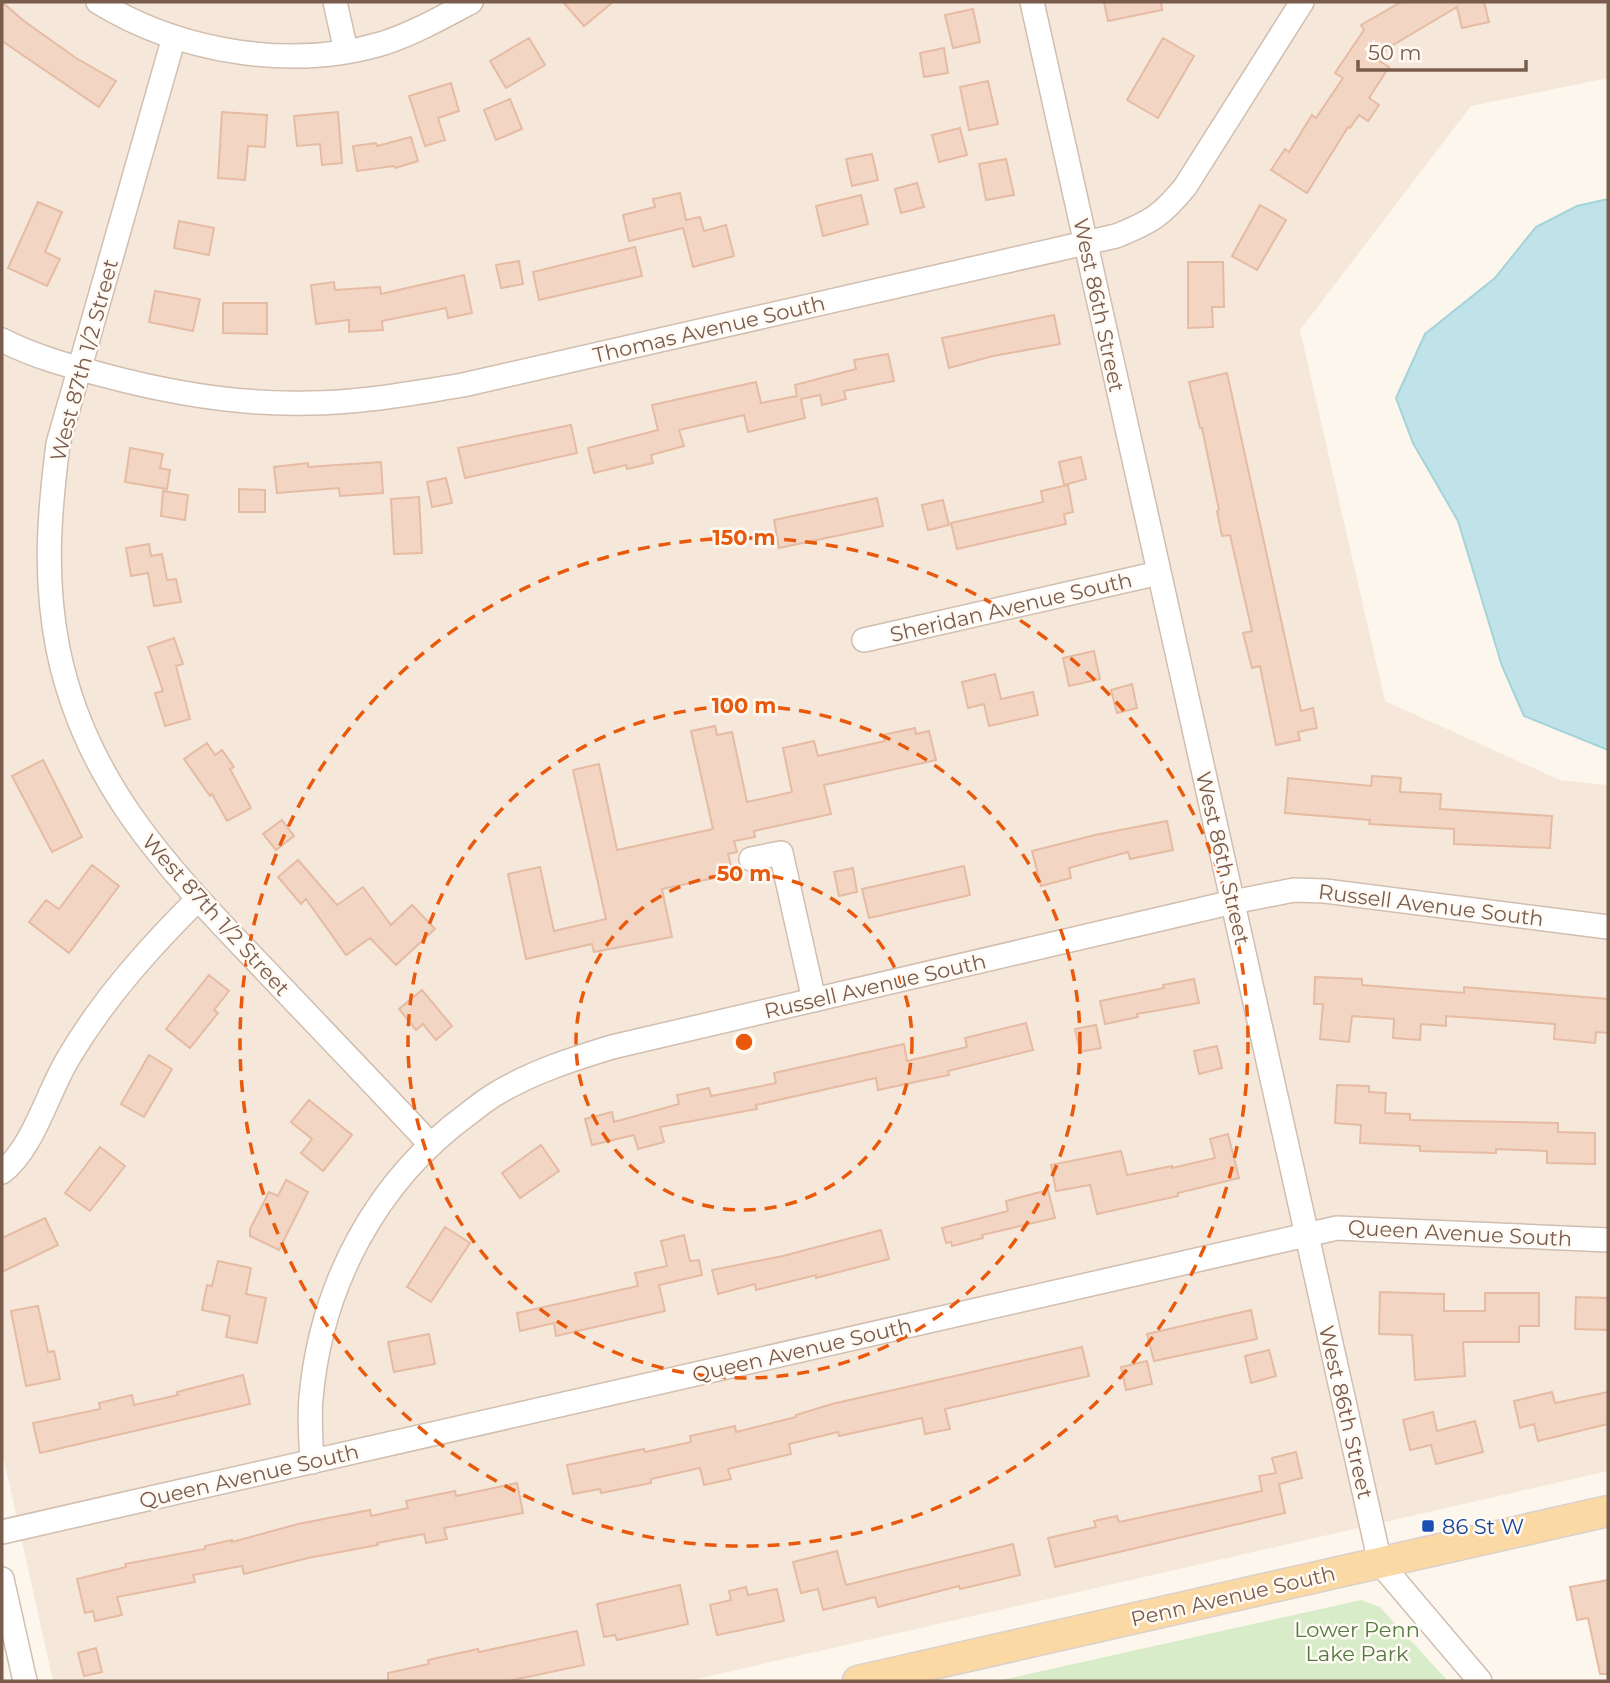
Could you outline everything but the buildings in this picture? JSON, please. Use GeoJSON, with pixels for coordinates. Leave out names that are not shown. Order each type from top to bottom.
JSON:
{"type":"FeatureCollection","features":[{"type":"Feature","properties":{"kind":"main road","name":"Penn Avenue South"},"geometry":{"type":"LineString","coordinates":[[858,1681],[1608,1511]]}},
{"type":"Feature","properties":{"kind":"street"},"geometry":{"type":"LineString","coordinates":[[99,2],[126,19],[174,37],[226,50],[278,57],[346,51],[384,43],[433,23],[471,2]]}},
{"type":"Feature","properties":{"kind":"street"},"geometry":{"type":"LineString","coordinates":[[335,2],[346,51]]}},
{"type":"Feature","properties":{"kind":"street","name":"West 86th Street"},"geometry":{"type":"LineString","coordinates":[[1032,2],[1380,1563],[1480,1681]]}},
{"type":"Feature","properties":{"kind":"street","name":"Thomas Avenue South"},"geometry":{"type":"LineString","coordinates":[[2,340],[80,369],[155,389],[230,401],[309,403],[387,398],[463,385],[1115,236],[1143,225],[1167,209],[1185,187],[1302,2]]}},
{"type":"Feature","properties":{"kind":"street","name":"West 87th 1/2 Street"},"geometry":{"type":"LineString","coordinates":[[174,37],[58,444],[49,513],[49,582],[58,651],[78,717],[106,779],[144,837],[198,900],[431,1145]]}},
{"type":"Feature","properties":{"kind":"street","name":"Sheridan Avenue South"},"geometry":{"type":"LineString","coordinates":[[864,640],[1158,573]]}},
{"type":"Feature","properties":{"kind":"street"},"geometry":{"type":"LineString","coordinates":[[751,859],[780,853],[814,1000]]}},
{"type":"Feature","properties":{"kind":"street","name":"Russell Avenue South"},"geometry":{"type":"LineString","coordinates":[[312,1462],[312,1388],[320,1338],[338,1279],[366,1223],[403,1173],[447,1129],[497,1093],[554,1065],[612,1047],[1294,890],[1325,891],[1608,927]]}},
{"type":"Feature","properties":{"kind":"street"},"geometry":{"type":"LineString","coordinates":[[2,1172],[23,1150],[68,1059],[109,997],[157,940],[198,900]]}},
{"type":"Feature","properties":{"kind":"street","name":"Queen Avenue South"},"geometry":{"type":"LineString","coordinates":[[2,1532],[1337,1228],[1608,1240]]}},
{"type":"Feature","properties":{"kind":"street"},"geometry":{"type":"LineString","coordinates":[[2,1578],[24,1681]]}},
{"type":"Feature","properties":{"kind":"shaded area"},"geometry":{"type":"Polygon","coordinates":[[[2,2],[1608,2],[1608,78],[1471,106],[1300,330],[1385,701],[1560,780],[1608,785],[1608,1471],[688,1681],[53,1681],[2,1451],[2,2]]]}},
{"type":"Feature","properties":{"kind":"green space","name":"Lower Penn Lake Park"},"geometry":{"type":"Polygon","coordinates":[[[1361,1600],[1380,1607],[1448,1681],[997,1681],[1361,1600]]]}},
{"type":"Feature","properties":{"kind":"water"},"geometry":{"type":"Polygon","coordinates":[[[1608,199],[1608,750],[1524,716],[1502,666],[1458,521],[1413,443],[1396,398],[1425,334],[1495,278],[1536,227],[1577,206],[1608,199]]]}},
{"type":"Feature","properties":{"kind":"place","name":"86 St W"},"geometry":{"type":"Point","coordinates":[1428,1526]}}]}
